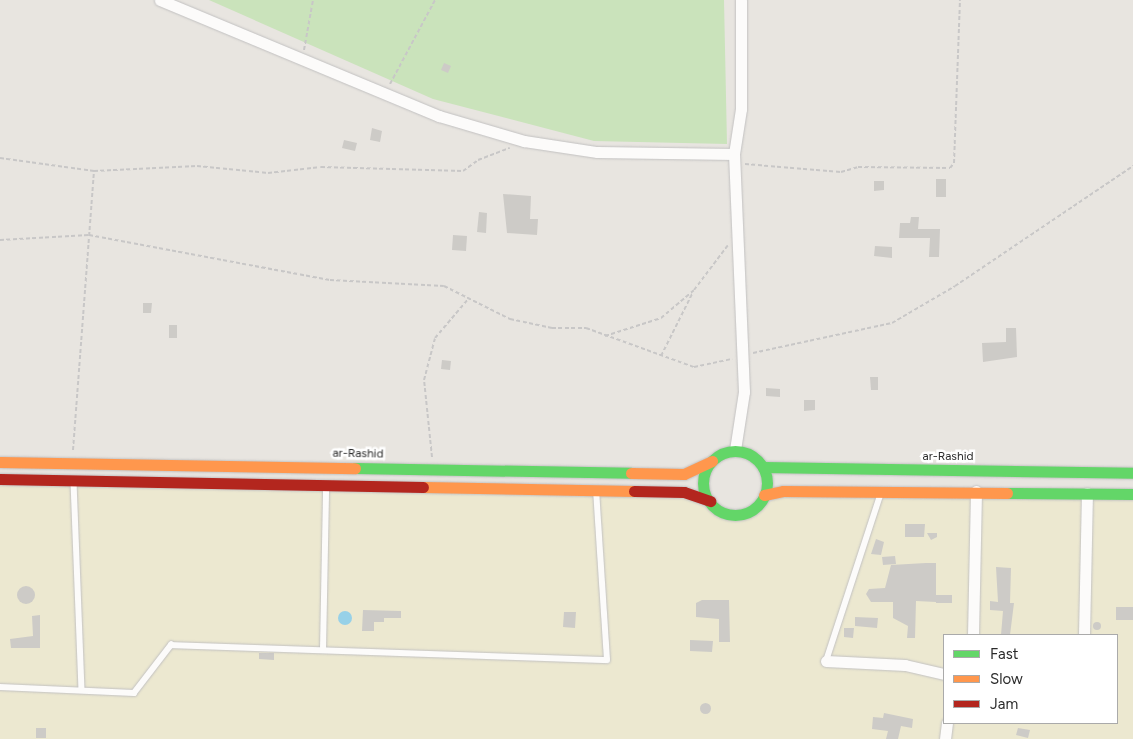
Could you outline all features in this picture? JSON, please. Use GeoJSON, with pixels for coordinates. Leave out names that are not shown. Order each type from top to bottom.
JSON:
{"type":"FeatureCollection","features":[{"type":"Feature","properties":{"kind":"street"},"geometry":{"type":"LineString","coordinates":[[160,0],[302,57],[439,116],[524,141],[597,152],[735,158]]}},
{"type":"Feature","properties":{"kind":"street"},"geometry":{"type":"LineString","coordinates":[[735,450],[744,392],[735,158],[741,109],[741,0]]}},
{"type":"Feature","properties":{"kind":"street"},"geometry":{"type":"LineString","coordinates":[[710,501],[704,478],[712,461],[735,450],[751,455],[763,468],[767,482],[764,495]]}},
{"type":"Feature","properties":{"kind":"street","name":"ar-Rashid"},"geometry":{"type":"LineString","coordinates":[[0,462],[684,474],[712,461]]}},
{"type":"Feature","properties":{"kind":"street","name":"ar-Rashid"},"geometry":{"type":"LineString","coordinates":[[763,468],[1133,473]]}},
{"type":"Feature","properties":{"kind":"street"},"geometry":{"type":"LineString","coordinates":[[0,479],[684,492],[710,501],[722,512],[743,514],[764,495],[783,490],[1133,494]]}},
{"type":"Feature","properties":{"kind":"street"},"geometry":{"type":"LineString","coordinates":[[973,634],[976,491]]}},
{"type":"Feature","properties":{"kind":"street"},"geometry":{"type":"LineString","coordinates":[[1084,634],[1087,493]]}},
{"type":"Feature","properties":{"kind":"street"},"geometry":{"type":"LineString","coordinates":[[826,661],[905,665],[943,674]]}},
{"type":"Feature","properties":{"kind":"street"},"geometry":{"type":"LineString","coordinates":[[945,739],[948,724]]}},
{"type":"Feature","properties":{"kind":"lane"},"geometry":{"type":"LineString","coordinates":[[74,480],[82,690]]}},
{"type":"Feature","properties":{"kind":"lane"},"geometry":{"type":"LineString","coordinates":[[324,650],[326,486]]}},
{"type":"Feature","properties":{"kind":"lane"},"geometry":{"type":"LineString","coordinates":[[0,687],[134,693],[171,645],[607,660],[596,491]]}},
{"type":"Feature","properties":{"kind":"lane"},"geometry":{"type":"LineString","coordinates":[[826,661],[882,491]]}},
{"type":"Feature","properties":{"kind":"path"},"geometry":{"type":"LineString","coordinates":[[302,57],[313,0]]}},
{"type":"Feature","properties":{"kind":"path"},"geometry":{"type":"LineString","coordinates":[[386,92],[435,0]]}},
{"type":"Feature","properties":{"kind":"path"},"geometry":{"type":"LineString","coordinates":[[735,158],[841,172],[858,167],[950,168],[954,163],[960,0]]}},
{"type":"Feature","properties":{"kind":"path"},"geometry":{"type":"LineString","coordinates":[[0,158],[94,171],[197,166],[268,173],[322,167],[463,171],[478,160],[524,141]]}},
{"type":"Feature","properties":{"kind":"path"},"geometry":{"type":"LineString","coordinates":[[0,240],[89,235],[330,280],[444,286],[510,319],[552,328],[586,328],[694,367],[892,323],[955,286],[1133,166]]}},
{"type":"Feature","properties":{"kind":"path"},"geometry":{"type":"LineString","coordinates":[[73,463],[73,410],[94,171]]}},
{"type":"Feature","properties":{"kind":"path"},"geometry":{"type":"LineString","coordinates":[[661,356],[694,290],[738,232]]}},
{"type":"Feature","properties":{"kind":"path"},"geometry":{"type":"LineString","coordinates":[[605,336],[661,318],[694,290]]}},
{"type":"Feature","properties":{"kind":"path"},"geometry":{"type":"LineString","coordinates":[[434,469],[424,380],[435,338],[469,298]]}},
{"type":"Feature","properties":{"kind":"green space"},"geometry":{"type":"Polygon","coordinates":[[[209,0],[724,0],[727,144],[594,141],[433,99],[209,0]]]}},
{"type":"Feature","properties":{"kind":"sand"},"geometry":{"type":"Polygon","coordinates":[[[0,484],[684,496],[715,513],[739,519],[781,496],[1133,496],[1133,739],[0,739],[0,484]]]}},
{"type":"Feature","properties":{"kind":"water"},"geometry":{"type":"Polygon","coordinates":[[[345,611],[350,613],[352,618],[350,623],[345,625],[340,623],[338,618],[340,613],[345,611]]]}},
{"type":"Feature","properties":{"kind":"building"},"geometry":{"type":"Polygon","coordinates":[[[444,63],[451,66],[448,73],[441,70],[444,63]]]}},
{"type":"Feature","properties":{"kind":"building"},"geometry":{"type":"Polygon","coordinates":[[[372,128],[382,131],[380,142],[370,140],[372,128]]]}},
{"type":"Feature","properties":{"kind":"building"},"geometry":{"type":"Polygon","coordinates":[[[344,140],[357,143],[355,151],[342,148],[344,140]]]}},
{"type":"Feature","properties":{"kind":"building"},"geometry":{"type":"Polygon","coordinates":[[[936,179],[946,179],[946,197],[936,197],[936,179]]]}},
{"type":"Feature","properties":{"kind":"building"},"geometry":{"type":"Polygon","coordinates":[[[874,181],[884,181],[884,190],[874,191],[874,181]]]}},
{"type":"Feature","properties":{"kind":"building"},"geometry":{"type":"Polygon","coordinates":[[[503,194],[531,196],[530,219],[538,219],[537,235],[507,233],[503,194]]]}},
{"type":"Feature","properties":{"kind":"building"},"geometry":{"type":"Polygon","coordinates":[[[479,212],[487,213],[486,233],[477,232],[479,212]]]}},
{"type":"Feature","properties":{"kind":"building"},"geometry":{"type":"Polygon","coordinates":[[[911,217],[919,217],[918,229],[940,229],[939,257],[929,257],[930,238],[899,238],[900,223],[910,223],[911,217]]]}},
{"type":"Feature","properties":{"kind":"building"},"geometry":{"type":"Polygon","coordinates":[[[453,235],[467,236],[466,251],[452,250],[453,235]]]}},
{"type":"Feature","properties":{"kind":"building"},"geometry":{"type":"Polygon","coordinates":[[[875,246],[892,247],[892,258],[874,256],[875,246]]]}},
{"type":"Feature","properties":{"kind":"building"},"geometry":{"type":"Polygon","coordinates":[[[143,303],[152,303],[151,313],[143,313],[143,303]]]}},
{"type":"Feature","properties":{"kind":"building"},"geometry":{"type":"Polygon","coordinates":[[[169,325],[177,325],[177,338],[169,338],[169,325]]]}},
{"type":"Feature","properties":{"kind":"building"},"geometry":{"type":"Polygon","coordinates":[[[1006,328],[1016,328],[1017,357],[983,362],[982,343],[1006,342],[1006,328]]]}},
{"type":"Feature","properties":{"kind":"building"},"geometry":{"type":"Polygon","coordinates":[[[442,360],[451,361],[450,370],[441,369],[442,360]]]}},
{"type":"Feature","properties":{"kind":"building"},"geometry":{"type":"Polygon","coordinates":[[[870,377],[878,377],[878,390],[871,390],[870,377]]]}},
{"type":"Feature","properties":{"kind":"building"},"geometry":{"type":"Polygon","coordinates":[[[766,388],[780,389],[780,397],[766,396],[766,388]]]}},
{"type":"Feature","properties":{"kind":"building"},"geometry":{"type":"Polygon","coordinates":[[[804,400],[815,400],[815,410],[804,411],[804,400]]]}},
{"type":"Feature","properties":{"kind":"building"},"geometry":{"type":"Polygon","coordinates":[[[905,524],[925,524],[924,537],[905,537],[905,524]]]}},
{"type":"Feature","properties":{"kind":"building"},"geometry":{"type":"Polygon","coordinates":[[[927,533],[937,533],[937,537],[931,540],[927,533]]]}},
{"type":"Feature","properties":{"kind":"building"},"geometry":{"type":"Polygon","coordinates":[[[876,539],[884,542],[881,555],[871,554],[876,539]]]}},
{"type":"Feature","properties":{"kind":"building"},"geometry":{"type":"Polygon","coordinates":[[[895,556],[896,564],[883,565],[882,557],[895,556]]]}},
{"type":"Feature","properties":{"kind":"building"},"geometry":{"type":"Polygon","coordinates":[[[936,563],[936,602],[916,601],[915,638],[907,638],[908,626],[893,618],[893,602],[871,602],[866,594],[869,589],[885,588],[891,565],[936,563]]]}},
{"type":"Feature","properties":{"kind":"building"},"geometry":{"type":"Polygon","coordinates":[[[996,567],[1011,568],[1010,603],[1014,603],[1010,634],[1001,634],[1003,611],[990,610],[990,601],[998,602],[996,567]]]}},
{"type":"Feature","properties":{"kind":"building"},"geometry":{"type":"Polygon","coordinates":[[[26,586],[32,589],[35,595],[32,601],[26,604],[20,601],[17,595],[20,589],[26,586]]]}},
{"type":"Feature","properties":{"kind":"building"},"geometry":{"type":"Polygon","coordinates":[[[936,595],[952,595],[952,603],[936,603],[936,595]]]}},
{"type":"Feature","properties":{"kind":"building"},"geometry":{"type":"Polygon","coordinates":[[[702,600],[729,600],[730,642],[719,642],[719,619],[696,617],[696,603],[702,600]]]}},
{"type":"Feature","properties":{"kind":"building"},"geometry":{"type":"Polygon","coordinates":[[[1116,607],[1133,607],[1133,620],[1116,620],[1116,607]]]}},
{"type":"Feature","properties":{"kind":"building"},"geometry":{"type":"Polygon","coordinates":[[[363,610],[401,611],[401,618],[384,618],[384,622],[374,622],[374,631],[362,631],[363,610]]]}},
{"type":"Feature","properties":{"kind":"building"},"geometry":{"type":"Polygon","coordinates":[[[564,612],[576,612],[575,628],[563,627],[564,612]]]}},
{"type":"Feature","properties":{"kind":"building"},"geometry":{"type":"Polygon","coordinates":[[[40,615],[40,648],[11,648],[10,639],[33,636],[32,616],[40,615]]]}},
{"type":"Feature","properties":{"kind":"building"},"geometry":{"type":"Polygon","coordinates":[[[855,617],[878,618],[877,628],[855,626],[855,617]]]}},
{"type":"Feature","properties":{"kind":"building"},"geometry":{"type":"Polygon","coordinates":[[[1097,622],[1101,626],[1097,630],[1093,626],[1097,622]]]}},
{"type":"Feature","properties":{"kind":"building"},"geometry":{"type":"Polygon","coordinates":[[[844,628],[854,628],[853,638],[844,637],[844,628]]]}},
{"type":"Feature","properties":{"kind":"building"},"geometry":{"type":"Polygon","coordinates":[[[690,640],[713,641],[712,652],[690,651],[690,640]]]}},
{"type":"Feature","properties":{"kind":"building"},"geometry":{"type":"Polygon","coordinates":[[[259,653],[274,653],[274,660],[259,659],[259,653]]]}},
{"type":"Feature","properties":{"kind":"building"},"geometry":{"type":"Polygon","coordinates":[[[703,703],[707,703],[710,708],[709,712],[703,713],[700,710],[700,706],[703,703]]]}},
{"type":"Feature","properties":{"kind":"building"},"geometry":{"type":"Polygon","coordinates":[[[884,713],[913,719],[912,728],[901,726],[898,739],[886,739],[888,731],[872,729],[873,717],[883,718],[884,713]]]}},
{"type":"Feature","properties":{"kind":"building"},"geometry":{"type":"Polygon","coordinates":[[[36,728],[46,728],[46,738],[36,738],[36,728]]]}},
{"type":"Feature","properties":{"kind":"building"},"geometry":{"type":"Polygon","coordinates":[[[1018,728],[1030,730],[1028,738],[1016,735],[1018,728]]]}},
{"type":"Feature","properties":{"kind":"traffic: fast"},"geometry":{"type":"LineString","coordinates":[[735,451],[753,457],[761,465],[767,483],[761,501],[753,509],[735,515],[717,509],[709,501],[703,483],[709,465],[717,457],[735,451]]}},
{"type":"Feature","properties":{"kind":"traffic: fast"},"geometry":{"type":"LineString","coordinates":[[763,467],[1133,473]]}},
{"type":"Feature","properties":{"kind":"traffic: fast"},"geometry":{"type":"LineString","coordinates":[[355,468],[631,473]]}},
{"type":"Feature","properties":{"kind":"traffic: fast"},"geometry":{"type":"LineString","coordinates":[[1007,493],[1133,494]]}},
{"type":"Feature","properties":{"kind":"traffic: slow"},"geometry":{"type":"LineString","coordinates":[[631,473],[684,474],[712,461]]}},
{"type":"Feature","properties":{"kind":"traffic: slow"},"geometry":{"type":"LineString","coordinates":[[0,462],[355,468]]}},
{"type":"Feature","properties":{"kind":"traffic: slow"},"geometry":{"type":"LineString","coordinates":[[423,487],[634,491]]}},
{"type":"Feature","properties":{"kind":"traffic: slow"},"geometry":{"type":"LineString","coordinates":[[764,495],[783,491],[1007,493]]}},
{"type":"Feature","properties":{"kind":"traffic: jam"},"geometry":{"type":"LineString","coordinates":[[0,479],[423,487]]}},
{"type":"Feature","properties":{"kind":"traffic: jam"},"geometry":{"type":"LineString","coordinates":[[634,491],[684,492],[710,501]]}}]}
